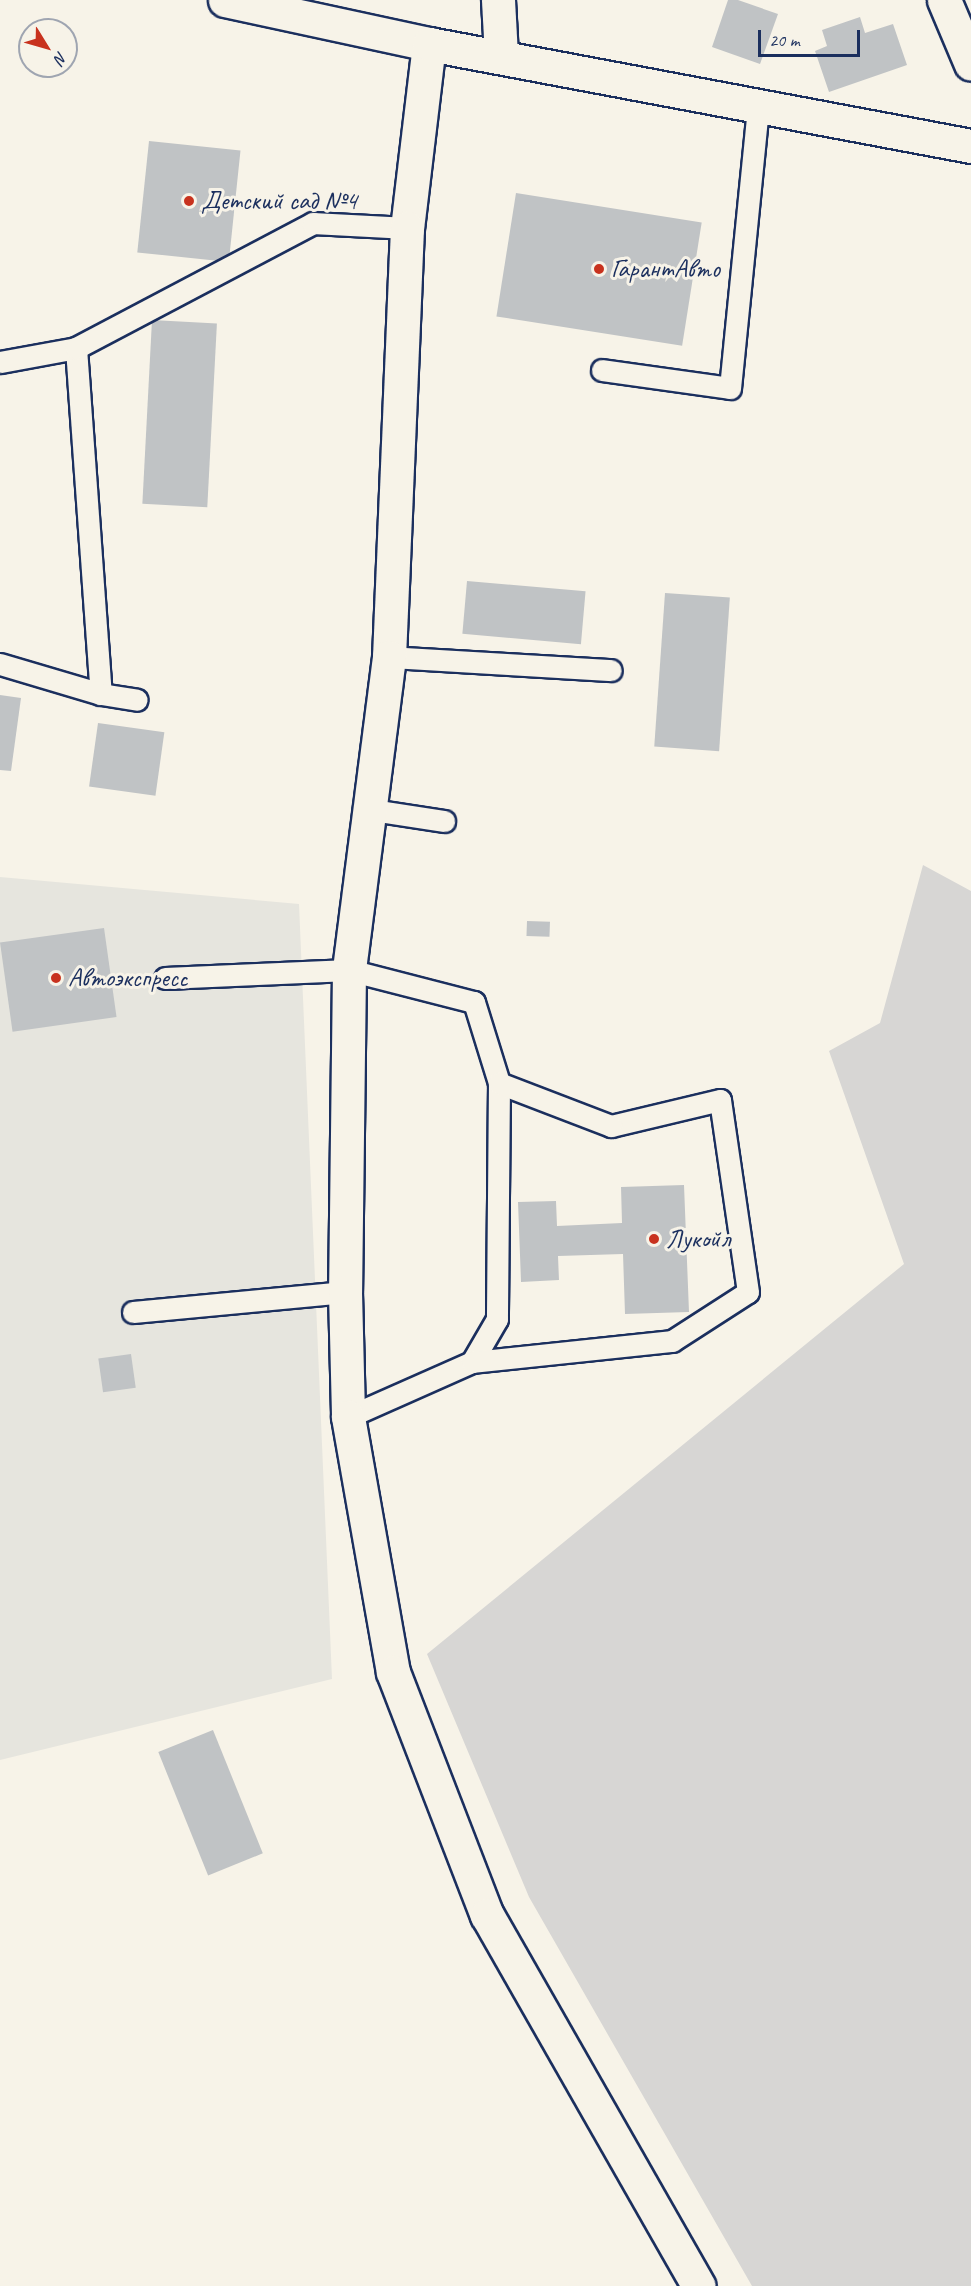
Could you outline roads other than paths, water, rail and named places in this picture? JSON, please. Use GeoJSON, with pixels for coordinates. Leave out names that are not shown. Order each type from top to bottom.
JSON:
{"type":"FeatureCollection","features":[{"type":"Feature","properties":{"kind":"street"},"geometry":{"type":"LineString","coordinates":[[225,0],[429,44],[501,56],[758,108],[971,146]]}},
{"type":"Feature","properties":{"kind":"street"},"geometry":{"type":"LineString","coordinates":[[498,0],[501,56]]}},
{"type":"Feature","properties":{"kind":"street"},"geometry":{"type":"LineString","coordinates":[[944,0],[971,64]]}},
{"type":"Feature","properties":{"kind":"street"},"geometry":{"type":"LineString","coordinates":[[429,44],[407,228],[389,657],[372,810],[350,970],[345,1292],[348,1417],[393,1672],[487,1915],[699,2286]]}},
{"type":"Feature","properties":{"kind":"lane"},"geometry":{"type":"LineString","coordinates":[[602,370],[730,388],[758,108]]}},
{"type":"Feature","properties":{"kind":"lane"},"geometry":{"type":"LineString","coordinates":[[0,362],[76,348],[313,222],[407,228]]}},
{"type":"Feature","properties":{"kind":"lane"},"geometry":{"type":"LineString","coordinates":[[76,348],[101,694]]}},
{"type":"Feature","properties":{"kind":"lane"},"geometry":{"type":"LineString","coordinates":[[389,657],[610,670]]}},
{"type":"Feature","properties":{"kind":"lane"},"geometry":{"type":"LineString","coordinates":[[0,664],[101,694],[137,700]]}},
{"type":"Feature","properties":{"kind":"lane"},"geometry":{"type":"LineString","coordinates":[[372,810],[444,821]]}},
{"type":"Feature","properties":{"kind":"lane"},"geometry":{"type":"LineString","coordinates":[[165,978],[350,970],[474,1002],[499,1083],[497,1319],[472,1362]]}},
{"type":"Feature","properties":{"kind":"lane"},"geometry":{"type":"LineString","coordinates":[[348,1417],[472,1362],[672,1341],[748,1292],[720,1100],[611,1126],[499,1083]]}},
{"type":"Feature","properties":{"kind":"lane"},"geometry":{"type":"LineString","coordinates":[[133,1312],[345,1292]]}},
{"type":"Feature","properties":{"kind":"place","name":"Детский сад №4"},"geometry":{"type":"Point","coordinates":[189,201]}},
{"type":"Feature","properties":{"kind":"place","name":"ГарантАвто"},"geometry":{"type":"Point","coordinates":[599,269]}},
{"type":"Feature","properties":{"kind":"place","name":"Автоэкспресс"},"geometry":{"type":"Point","coordinates":[56,978]}},
{"type":"Feature","properties":{"kind":"place","name":"Лукойл"},"geometry":{"type":"Point","coordinates":[654,1239]}}]}
